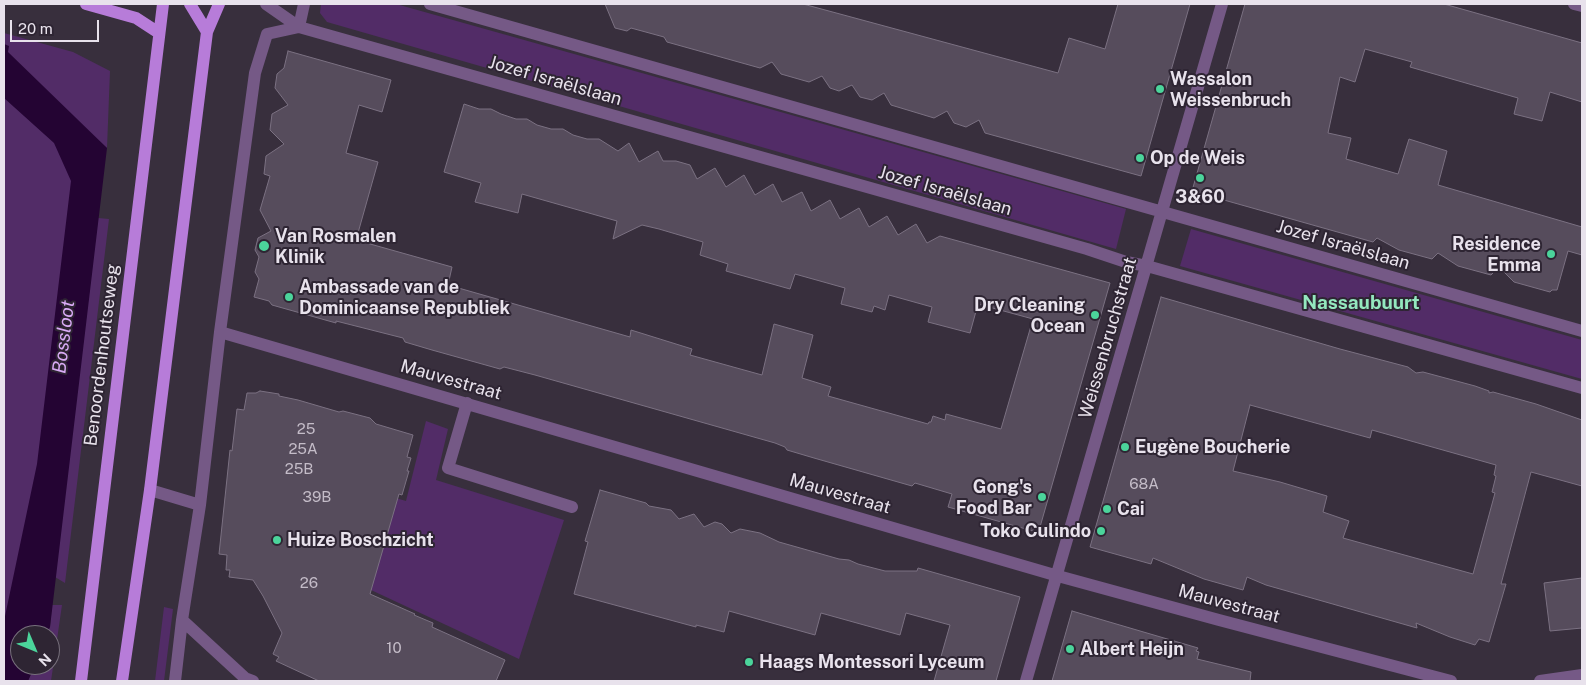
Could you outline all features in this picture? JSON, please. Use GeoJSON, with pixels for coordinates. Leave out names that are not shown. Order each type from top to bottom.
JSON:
{"type":"FeatureCollection","features":[{"type":"Feature","properties":{"kind":"main road"},"geometry":{"type":"LineString","coordinates":[[86,4],[136,18],[148,24],[159,33]]}},
{"type":"Feature","properties":{"kind":"main road","name":"Benoordenhoutseweg"},"geometry":{"type":"LineString","coordinates":[[81,681],[163,4]]}},
{"type":"Feature","properties":{"kind":"main road"},"geometry":{"type":"LineString","coordinates":[[190,4],[206,32]]}},
{"type":"Feature","properties":{"kind":"main road"},"geometry":{"type":"LineString","coordinates":[[122,681],[150,490],[206,32],[219,4]]}},
{"type":"Feature","properties":{"kind":"street","name":"Jozef Israëlslaan"},"geometry":{"type":"LineString","coordinates":[[266,4],[299,27],[1126,262],[1147,266],[1582,388]]}},
{"type":"Feature","properties":{"kind":"street"},"geometry":{"type":"LineString","coordinates":[[175,681],[182,620],[200,505],[220,332],[255,73],[267,34],[299,27],[304,4]]}},
{"type":"Feature","properties":{"kind":"street","name":"Jozef Israëlslaan"},"geometry":{"type":"LineString","coordinates":[[430,4],[1582,331]]}},
{"type":"Feature","properties":{"kind":"street","name":"Weissenbruchstraat"},"geometry":{"type":"LineString","coordinates":[[1026,681],[1058,576],[1222,4]]}},
{"type":"Feature","properties":{"kind":"street"},"geometry":{"type":"LineString","coordinates":[[1574,4],[1582,6]]}},
{"type":"Feature","properties":{"kind":"street","name":"Mauvestraat"},"geometry":{"type":"LineString","coordinates":[[220,332],[1058,576],[1451,681]]}},
{"type":"Feature","properties":{"kind":"street"},"geometry":{"type":"LineString","coordinates":[[467,403],[448,468],[572,507]]}},
{"type":"Feature","properties":{"kind":"street"},"geometry":{"type":"LineString","coordinates":[[150,490],[200,505]]}},
{"type":"Feature","properties":{"kind":"street"},"geometry":{"type":"LineString","coordinates":[[182,620],[245,678],[253,681]]}},
{"type":"Feature","properties":{"kind":"street"},"geometry":{"type":"LineString","coordinates":[[1540,681],[1582,675]]}},
{"type":"Feature","properties":{"kind":"shaded area"},"geometry":{"type":"Polygon","coordinates":[[[321,4],[396,4],[1126,209],[1116,249],[327,22],[320,13],[321,4]]]}},
{"type":"Feature","properties":{"kind":"shaded area"},"geometry":{"type":"Polygon","coordinates":[[[4,33],[73,52],[110,71],[107,148],[99,141],[22,625],[10,625],[10,675],[14,675],[13,681],[4,681],[4,33]]]}},
{"type":"Feature","properties":{"kind":"shaded area"},"geometry":{"type":"Polygon","coordinates":[[[98,218],[109,219],[65,583],[55,577],[98,218]]]}},
{"type":"Feature","properties":{"kind":"shaded area"},"geometry":{"type":"Polygon","coordinates":[[[1191,229],[1582,340],[1582,379],[1180,266],[1191,229]]]}},
{"type":"Feature","properties":{"kind":"shaded area"},"geometry":{"type":"Polygon","coordinates":[[[426,421],[448,429],[436,480],[564,520],[519,659],[371,590],[344,483],[406,501],[426,421]]]}},
{"type":"Feature","properties":{"kind":"shaded area"},"geometry":{"type":"Polygon","coordinates":[[[52,605],[62,605],[59,625],[50,625],[52,605]]]}},
{"type":"Feature","properties":{"kind":"shaded area"},"geometry":{"type":"Polygon","coordinates":[[[164,607],[173,609],[164,681],[155,681],[164,607]]]}},
{"type":"Feature","properties":{"kind":"shaded area"},"geometry":{"type":"Polygon","coordinates":[[[31,675],[52,675],[51,681],[28,681],[31,675]]]}},
{"type":"Feature","properties":{"kind":"water","name":"Bossloot"},"geometry":{"type":"Polygon","coordinates":[[[4,44],[9,46],[8,52],[107,148],[50,625],[10,625],[10,675],[31,675],[28,681],[4,681],[4,621],[37,464],[71,181],[54,143],[4,98],[4,44]]]}},
{"type":"Feature","properties":{"kind":"building"},"geometry":{"type":"Polygon","coordinates":[[[605,4],[803,4],[1058,73],[1069,38],[1105,49],[1118,4],[1190,4],[1141,176],[985,133],[979,120],[966,127],[954,123],[947,111],[934,118],[891,105],[884,93],[872,100],[860,97],[852,85],[839,91],[830,88],[822,76],[809,82],[781,74],[772,62],[760,68],[667,42],[664,37],[631,28],[627,31],[615,28],[605,4]]]}},
{"type":"Feature","properties":{"kind":"building"},"geometry":{"type":"Polygon","coordinates":[[[1245,4],[1444,4],[1582,43],[1582,102],[1550,92],[1542,121],[1514,114],[1518,98],[1410,67],[1412,62],[1365,49],[1355,82],[1340,77],[1328,133],[1351,138],[1346,159],[1398,174],[1409,139],[1447,151],[1438,185],[1582,227],[1582,255],[1568,251],[1557,290],[1550,292],[1514,282],[1499,267],[1491,275],[1458,266],[1438,253],[1432,259],[1399,250],[1377,238],[1373,242],[1192,191],[1245,4]]]}},
{"type":"Feature","properties":{"kind":"building"},"geometry":{"type":"Polygon","coordinates":[[[288,51],[391,80],[382,112],[359,105],[346,153],[378,162],[356,240],[452,267],[448,285],[630,337],[631,330],[692,349],[690,355],[762,375],[774,324],[813,335],[802,378],[831,387],[828,396],[928,424],[933,416],[945,420],[946,414],[1001,429],[1033,319],[978,304],[970,333],[928,322],[932,307],[889,295],[885,310],[874,306],[872,312],[841,304],[845,288],[795,274],[790,289],[726,271],[728,264],[700,255],[703,242],[659,229],[642,225],[613,239],[617,221],[522,194],[518,213],[475,202],[481,183],[444,172],[464,104],[479,109],[491,109],[516,119],[527,119],[537,125],[551,129],[563,129],[573,135],[587,139],[599,139],[618,151],[629,143],[639,162],[658,151],[663,161],[676,161],[690,165],[697,179],[715,168],[726,187],[744,175],[755,195],[773,184],[782,202],[802,192],[811,211],[830,200],[840,219],[859,208],[869,227],[887,216],[898,235],[916,224],[927,243],[940,236],[1110,283],[1040,527],[1034,526],[1033,531],[948,507],[952,494],[915,483],[912,486],[787,450],[785,447],[775,443],[535,375],[504,367],[500,369],[432,350],[405,342],[403,338],[336,321],[336,323],[272,305],[269,301],[254,297],[259,279],[255,272],[259,257],[255,250],[258,238],[271,231],[260,210],[270,176],[264,174],[266,156],[284,144],[270,130],[272,114],[288,105],[275,88],[277,74],[284,68],[288,51]]]}},
{"type":"Feature","properties":{"kind":"building"},"geometry":{"type":"Polygon","coordinates":[[[1161,297],[1408,367],[1416,373],[1423,372],[1475,386],[1489,391],[1489,393],[1493,392],[1536,404],[1582,420],[1582,486],[1531,472],[1501,584],[1506,584],[1489,642],[1479,639],[1475,645],[1416,623],[1417,628],[1266,585],[1247,577],[1243,590],[1204,579],[1153,558],[1151,564],[1090,547],[1161,297]],[[1250,405],[1233,471],[1327,496],[1323,512],[1349,521],[1343,538],[1473,574],[1495,493],[1492,492],[1496,476],[1494,475],[1496,465],[1372,430],[1370,438],[1250,405]]]}},
{"type":"Feature","properties":{"kind":"building","name":"Huize Boschzicht"},"geometry":{"type":"Polygon","coordinates":[[[260,391],[279,394],[279,396],[339,412],[343,411],[370,418],[376,424],[413,435],[407,457],[411,458],[407,471],[409,471],[402,495],[399,494],[370,594],[433,623],[432,627],[505,660],[496,681],[319,681],[276,661],[279,657],[273,654],[282,633],[263,596],[253,580],[229,577],[230,570],[226,570],[227,555],[219,554],[230,450],[232,451],[237,409],[244,410],[247,393],[260,391]]]}},
{"type":"Feature","properties":{"kind":"building"},"geometry":{"type":"Polygon","coordinates":[[[600,490],[646,503],[649,506],[671,510],[679,519],[694,514],[704,527],[715,522],[722,524],[731,533],[740,529],[760,533],[779,542],[885,571],[917,571],[918,568],[1020,597],[996,681],[934,681],[950,625],[906,613],[900,635],[821,613],[815,635],[729,611],[724,632],[696,625],[696,627],[574,594],[588,542],[585,541],[600,490]]]}},
{"type":"Feature","properties":{"kind":"building"},"geometry":{"type":"Polygon","coordinates":[[[1582,578],[1582,628],[1550,631],[1544,583],[1582,578]]]}},
{"type":"Feature","properties":{"kind":"building"},"geometry":{"type":"Polygon","coordinates":[[[1072,611],[1198,648],[1196,651],[1199,652],[1197,659],[1251,672],[1250,681],[1052,681],[1072,611]]]}},
{"type":"Feature","properties":{"kind":"place","name":"Wassalon Weissenbruch"},"geometry":{"type":"Point","coordinates":[1160,89]}},
{"type":"Feature","properties":{"kind":"place","name":"Op de Weis"},"geometry":{"type":"Point","coordinates":[1140,158]}},
{"type":"Feature","properties":{"kind":"place","name":"3&60"},"geometry":{"type":"Point","coordinates":[1200,178]}},
{"type":"Feature","properties":{"kind":"place","name":"Van Rosmalen Klinik"},"geometry":{"type":"Point","coordinates":[264,246]}},
{"type":"Feature","properties":{"kind":"place","name":"Residence Emma"},"geometry":{"type":"Point","coordinates":[1551,254]}},
{"type":"Feature","properties":{"kind":"place","name":"Ambassade van de Dominicaanse Republiek"},"geometry":{"type":"Point","coordinates":[289,297]}},
{"type":"Feature","properties":{"kind":"place","name":"Dry Cleaning Ocean"},"geometry":{"type":"Point","coordinates":[1095,315]}},
{"type":"Feature","properties":{"kind":"place","name":"Eugène Boucherie"},"geometry":{"type":"Point","coordinates":[1125,447]}},
{"type":"Feature","properties":{"kind":"place","name":"Gong's Food Bar"},"geometry":{"type":"Point","coordinates":[1042,497]}},
{"type":"Feature","properties":{"kind":"place","name":"Cai"},"geometry":{"type":"Point","coordinates":[1107,509]}},
{"type":"Feature","properties":{"kind":"place","name":"Toko Culindo"},"geometry":{"type":"Point","coordinates":[1101,531]}},
{"type":"Feature","properties":{"kind":"place","name":"Huize Boschzicht"},"geometry":{"type":"Point","coordinates":[277,540]}},
{"type":"Feature","properties":{"kind":"place","name":"Albert Heijn"},"geometry":{"type":"Point","coordinates":[1070,649]}},
{"type":"Feature","properties":{"kind":"place","name":"Haags Montessori Lyceum"},"geometry":{"type":"Point","coordinates":[749,662]}},
{"type":"Feature","properties":{"kind":"district","name":"Nassaubuurt"},"geometry":{"type":"Point","coordinates":[1361,303]}}]}
